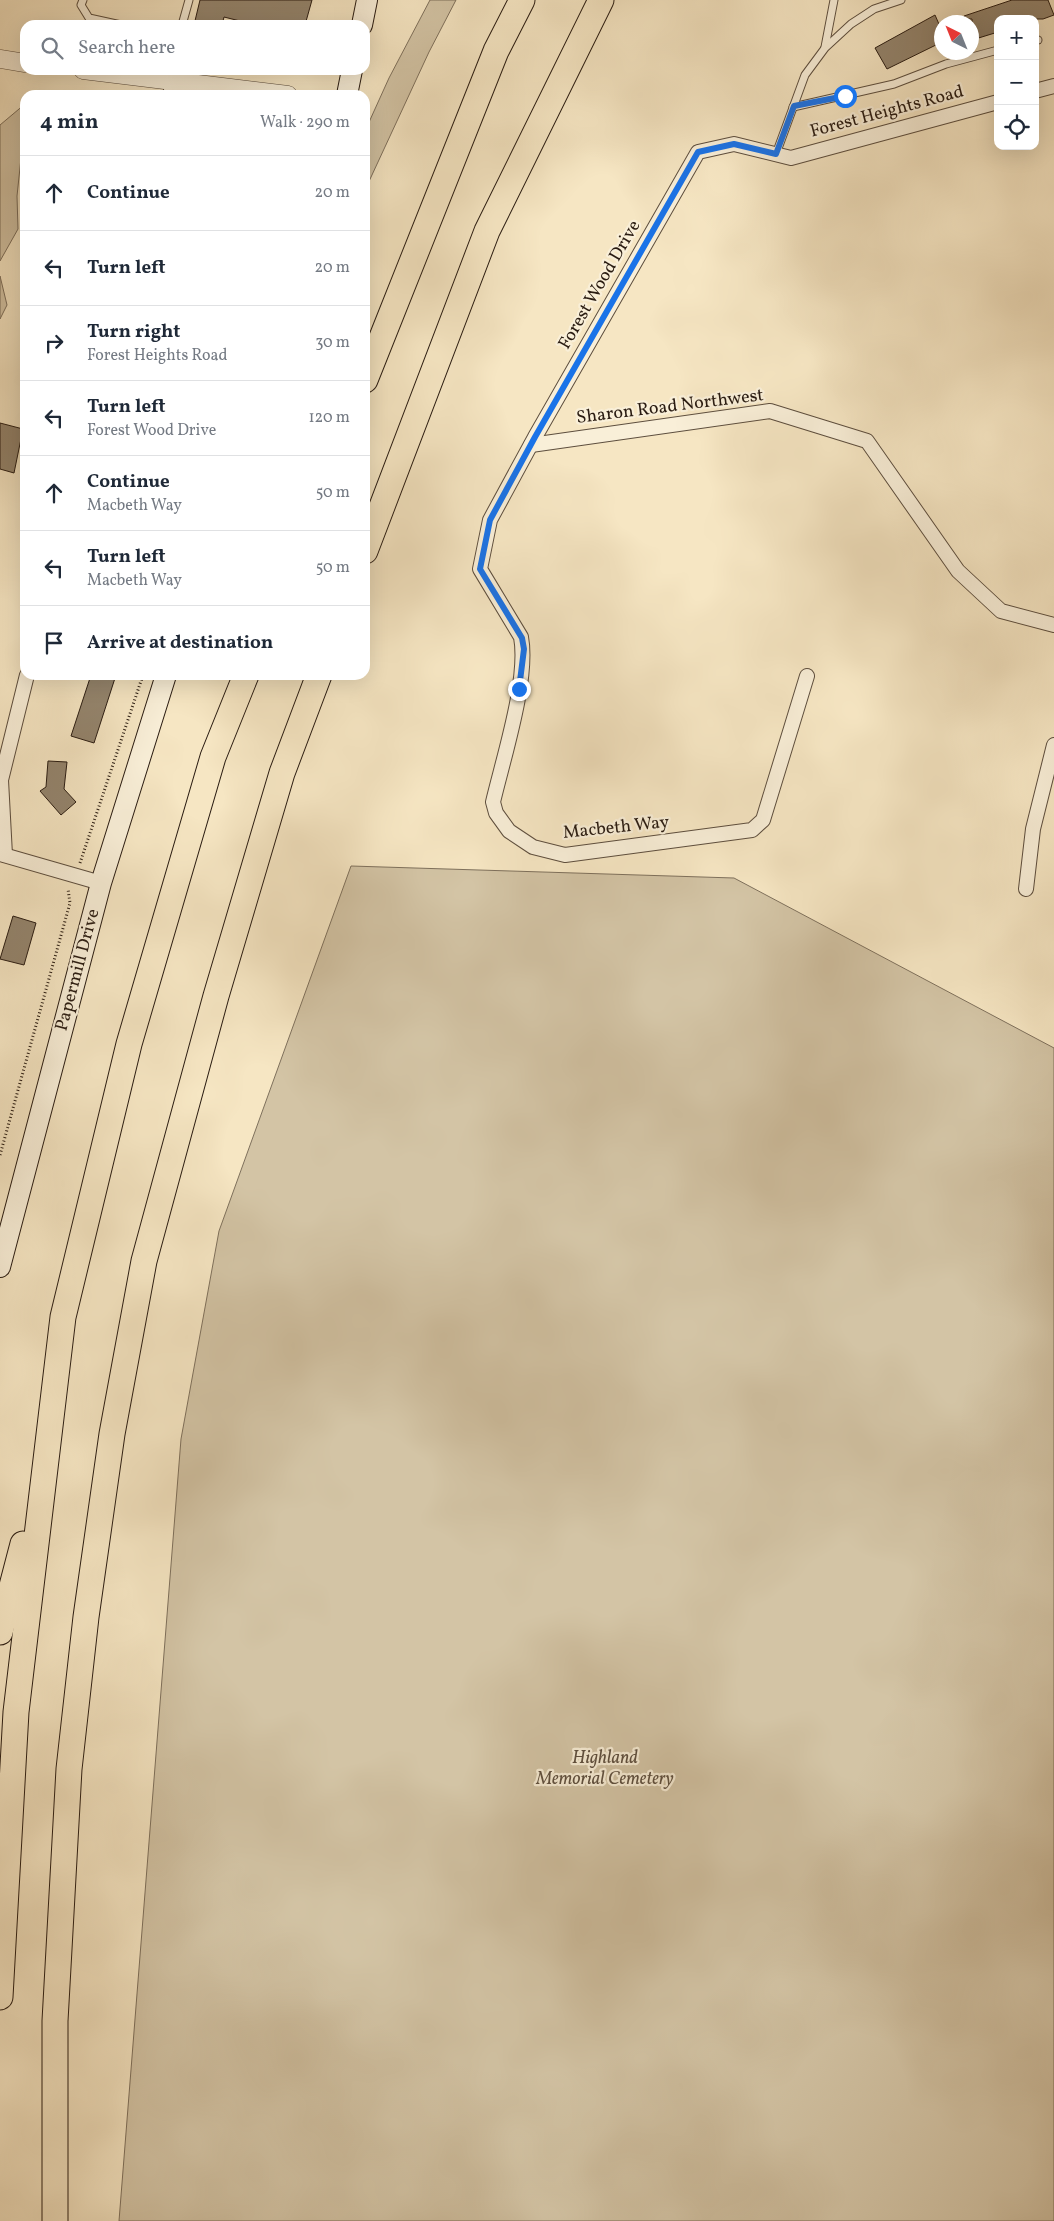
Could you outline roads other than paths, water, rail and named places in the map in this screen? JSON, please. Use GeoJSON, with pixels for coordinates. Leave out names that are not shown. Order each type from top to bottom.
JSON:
{"type":"FeatureCollection","features":[{"type":"Feature","properties":{"kind":"highway"},"geometry":{"type":"LineString","coordinates":[[370,367],[496,51],[522,0]]}},
{"type":"Feature","properties":{"kind":"highway"},"geometry":{"type":"LineString","coordinates":[[370,538],[487,231],[601,0]]}},
{"type":"Feature","properties":{"kind":"highway"},"geometry":{"type":"LineString","coordinates":[[0,1997],[16,1712],[63,1317],[129,1044],[213,757],[244,680]]}},
{"type":"Feature","properties":{"kind":"highway"},"geometry":{"type":"LineString","coordinates":[[55,2221],[55,2022],[69,1769],[86,1617],[112,1434],[144,1261],[216,996],[282,773],[317,680]]}},
{"type":"Feature","properties":{"kind":"highway"},"geometry":{"type":"LineString","coordinates":[[0,1632],[46,1460]]}},
{"type":"Feature","properties":{"kind":"main road"},"geometry":{"type":"LineString","coordinates":[[363,20],[367,0]]}},
{"type":"Feature","properties":{"kind":"main road"},"geometry":{"type":"LineString","coordinates":[[348,90],[351,75]]}},
{"type":"Feature","properties":{"kind":"main road","name":"Papermill Drive"},"geometry":{"type":"LineString","coordinates":[[0,1267],[101,883],[164,680]]}},
{"type":"Feature","properties":{"kind":"street"},"geometry":{"type":"LineString","coordinates":[[0,60],[20,62]]}},
{"type":"Feature","properties":{"kind":"street"},"geometry":{"type":"LineString","coordinates":[[120,75],[244,90]]}},
{"type":"Feature","properties":{"kind":"street"},"geometry":{"type":"LineString","coordinates":[[1039,90],[1054,86]]}},
{"type":"Feature","properties":{"kind":"street","name":"Forest Heights Road"},"geometry":{"type":"LineString","coordinates":[[698,152],[734,144],[790,158],[994,103]]}},
{"type":"Feature","properties":{"kind":"street","name":"Forest Wood Drive"},"geometry":{"type":"LineString","coordinates":[[533,441],[698,152]]}},
{"type":"Feature","properties":{"kind":"street","name":"Sharon Road Northwest"},"geometry":{"type":"LineString","coordinates":[[533,441],[770,411],[867,441],[958,571],[1001,611],[1054,624]]}},
{"type":"Feature","properties":{"kind":"street","name":"Macbeth Way"},"geometry":{"type":"LineString","coordinates":[[533,441],[490,520],[480,569],[522,638],[524,649],[519,689],[493,802],[496,813],[509,831],[533,847],[565,855],[752,830],[763,820],[807,676]]}},
{"type":"Feature","properties":{"kind":"street"},"geometry":{"type":"LineString","coordinates":[[26,680],[1,780],[2,854],[101,883]]}},
{"type":"Feature","properties":{"kind":"street"},"geometry":{"type":"LineString","coordinates":[[1026,889],[1034,829],[1054,745]]}},
{"type":"Feature","properties":{"kind":"lane"},"geometry":{"type":"LineString","coordinates":[[83,0],[81,5],[89,18],[98,20]]}},
{"type":"Feature","properties":{"kind":"lane"},"geometry":{"type":"LineString","coordinates":[[183,20],[189,0]]}},
{"type":"Feature","properties":{"kind":"lane"},"geometry":{"type":"LineString","coordinates":[[825,48],[834,0]]}},
{"type":"Feature","properties":{"kind":"lane"},"geometry":{"type":"LineString","coordinates":[[776,154],[805,75],[825,48],[851,24],[874,9],[901,0]]}},
{"type":"Feature","properties":{"kind":"lane"},"geometry":{"type":"LineString","coordinates":[[794,106],[894,84],[946,64],[994,51]]}},
{"type":"Feature","properties":{"kind":"park label","name":"Highland Memorial Cemetery"},"geometry":{"type":"Point","coordinates":[605,1768]}}]}
